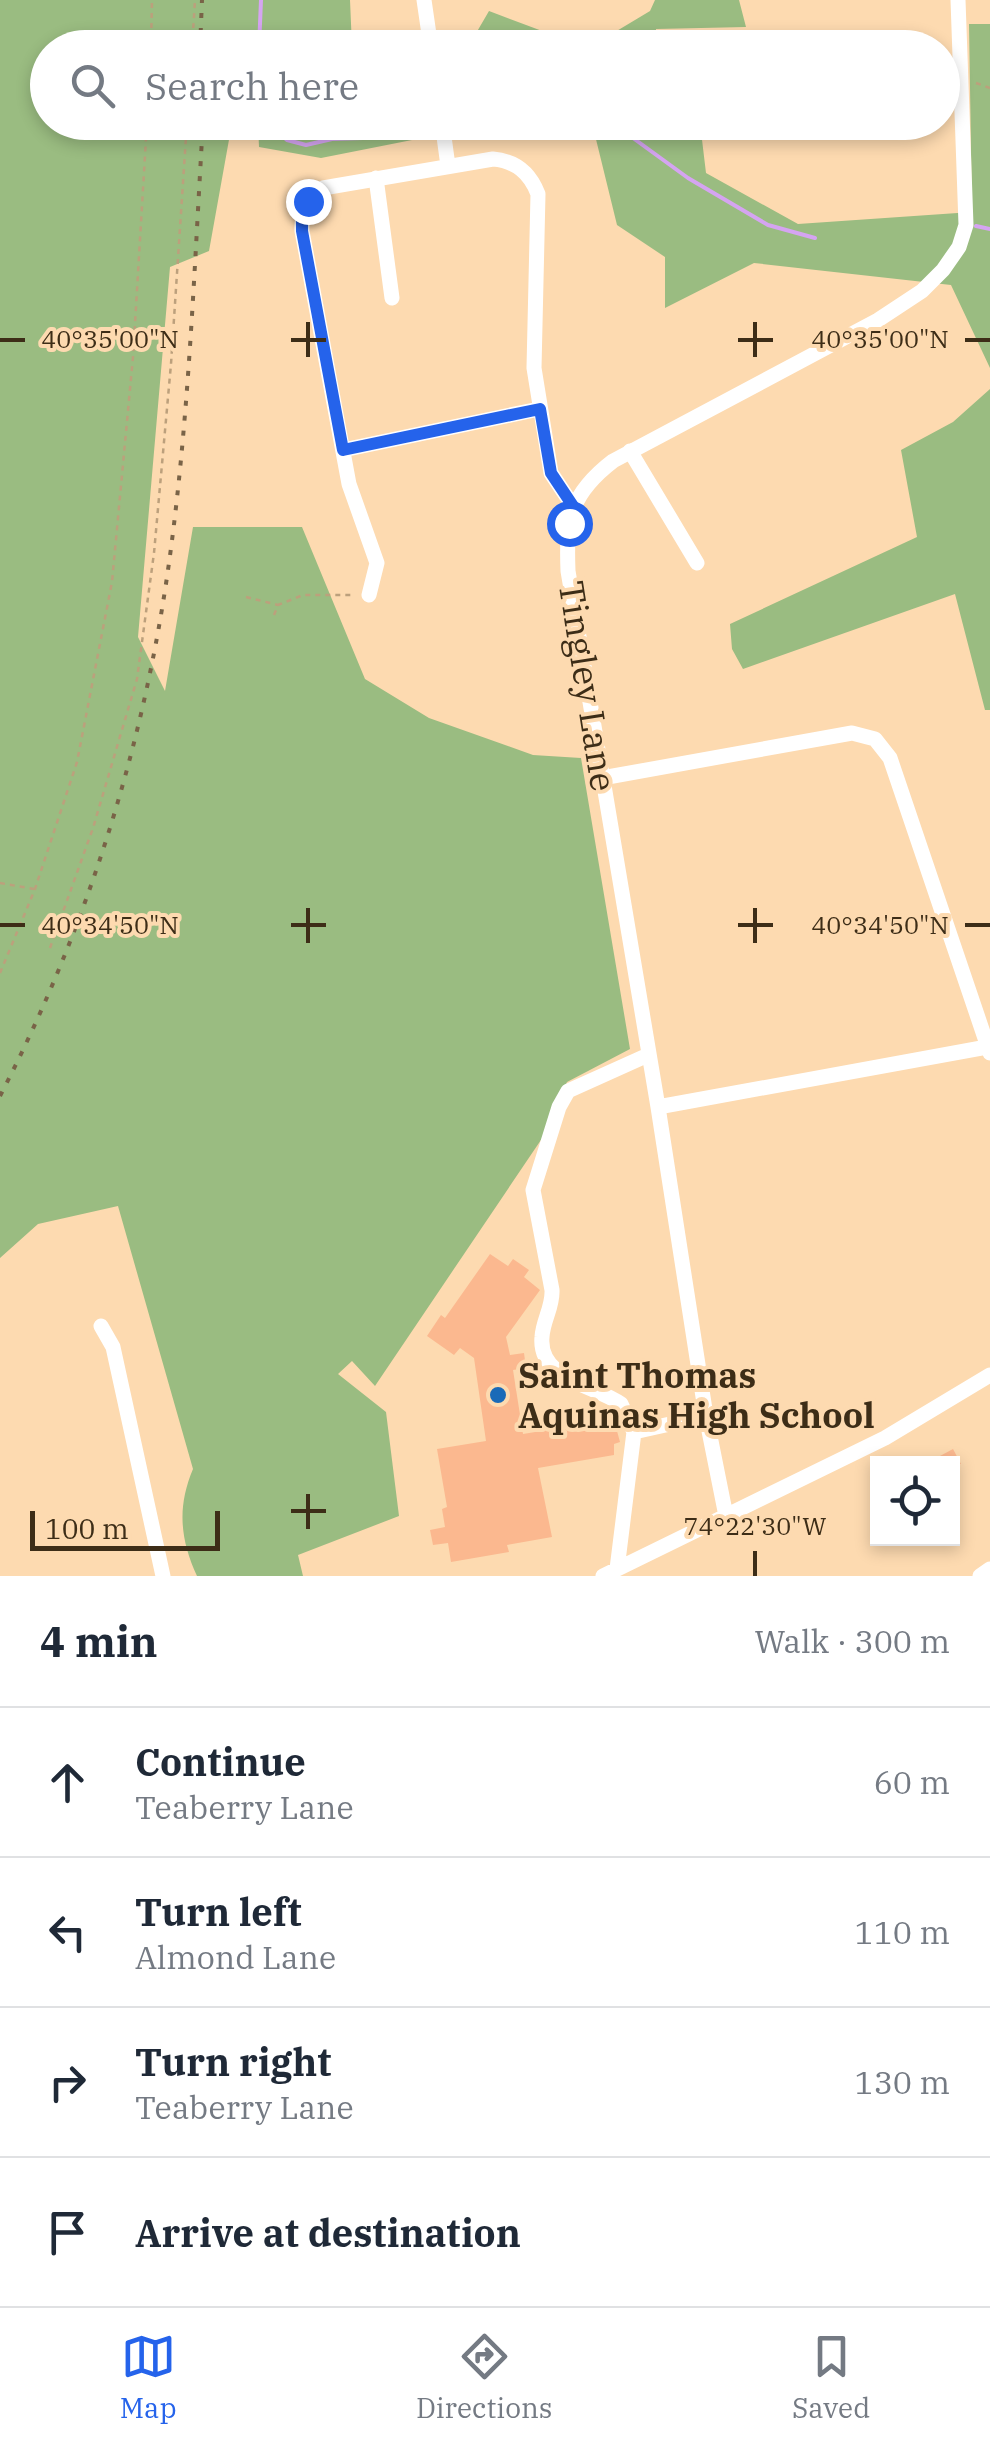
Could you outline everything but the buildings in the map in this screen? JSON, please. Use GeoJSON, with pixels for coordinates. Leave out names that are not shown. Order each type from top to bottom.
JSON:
{"type":"FeatureCollection","features":[{"type":"Feature","properties":{"kind":"street"},"geometry":{"type":"LineString","coordinates":[[424,0],[428,30]]}},
{"type":"Feature","properties":{"kind":"street"},"geometry":{"type":"LineString","coordinates":[[958,0],[959,30]]}},
{"type":"Feature","properties":{"kind":"street"},"geometry":{"type":"LineString","coordinates":[[369,595],[377,563],[349,484],[302,220],[308,201],[323,188],[448,166],[503,160],[524,170],[538,194],[534,368],[551,473],[573,506],[589,481],[630,452],[878,320],[922,292],[943,270],[960,247],[966,226],[960,56]]}},
{"type":"Feature","properties":{"kind":"street"},"geometry":{"type":"LineString","coordinates":[[444,140],[448,166]]}},
{"type":"Feature","properties":{"kind":"street"},"geometry":{"type":"LineString","coordinates":[[376,178],[392,298]]}},
{"type":"Feature","properties":{"kind":"street"},"geometry":{"type":"LineString","coordinates":[[343,450],[540,409]]}},
{"type":"Feature","properties":{"kind":"street"},"geometry":{"type":"LineString","coordinates":[[630,452],[697,563]]}},
{"type":"Feature","properties":{"kind":"street","name":"Tingley Lane"},"geometry":{"type":"LineString","coordinates":[[573,506],[567,542],[568,571],[706,1416],[726,1516]]}},
{"type":"Feature","properties":{"kind":"street"},"geometry":{"type":"LineString","coordinates":[[602,778],[852,733],[875,739],[890,758],[988,1050],[658,1107]]}},
{"type":"Feature","properties":{"kind":"street"},"geometry":{"type":"LineString","coordinates":[[610,1573],[634,1432],[621,1404],[558,1374],[547,1361],[542,1330],[552,1303],[552,1290],[533,1190],[559,1107],[568,1091],[648,1055]]}},
{"type":"Feature","properties":{"kind":"street"},"geometry":{"type":"LineString","coordinates":[[101,1326],[114,1347],[163,1576]]}},
{"type":"Feature","properties":{"kind":"street"},"geometry":{"type":"LineString","coordinates":[[610,1573],[885,1438],[990,1374]]}},
{"type":"Feature","properties":{"kind":"street"},"geometry":{"type":"LineString","coordinates":[[634,1432],[706,1416]]}},
{"type":"Feature","properties":{"kind":"street"},"geometry":{"type":"LineString","coordinates":[[980,1576],[990,1570]]}},
{"type":"Feature","properties":{"kind":"path"},"geometry":{"type":"LineString","coordinates":[[152,0],[152,30]]}},
{"type":"Feature","properties":{"kind":"path"},"geometry":{"type":"LineString","coordinates":[[193,30],[195,0]]}},
{"type":"Feature","properties":{"kind":"path"},"geometry":{"type":"LineString","coordinates":[[0,973],[35,889],[77,762],[112,582],[133,357],[146,140]]}},
{"type":"Feature","properties":{"kind":"path"},"geometry":{"type":"LineString","coordinates":[[50,948],[93,828],[137,679],[166,421],[186,140]]}},
{"type":"Feature","properties":{"kind":"path"},"geometry":{"type":"LineString","coordinates":[[246,598],[278,605],[303,595],[369,595]]}},
{"type":"Feature","properties":{"kind":"path"},"geometry":{"type":"LineString","coordinates":[[274,615],[278,605]]}},
{"type":"Feature","properties":{"kind":"path"},"geometry":{"type":"LineString","coordinates":[[0,884],[35,889]]}},
{"type":"Feature","properties":{"kind":"green space"},"geometry":{"type":"Polygon","coordinates":[[[0,0],[350,0],[351,30],[30,30],[30,140],[229,140],[209,251],[170,267],[138,637],[165,691],[193,527],[302,527],[365,679],[429,718],[533,755],[581,758],[630,1049],[567,1082],[545,1134],[375,1386],[352,1361],[338,1374],[386,1412],[399,1516],[298,1555],[303,1576],[197,1576],[183,1523],[184,1497],[193,1469],[118,1206],[38,1224],[0,1258],[0,0]]]}},
{"type":"Feature","properties":{"kind":"green space"},"geometry":{"type":"Polygon","coordinates":[[[655,0],[739,0],[746,27],[618,30],[650,11],[655,0]]]}},
{"type":"Feature","properties":{"kind":"green space"},"geometry":{"type":"Polygon","coordinates":[[[489,11],[540,30],[478,30],[489,11]]]}},
{"type":"Feature","properties":{"kind":"green space"},"geometry":{"type":"Polygon","coordinates":[[[969,24],[990,24],[990,368],[951,285],[754,263],[665,308],[665,257],[617,225],[596,140],[702,140],[706,173],[798,224],[972,212],[969,24]]]}},
{"type":"Feature","properties":{"kind":"green space"},"geometry":{"type":"Polygon","coordinates":[[[259,140],[412,140],[321,158],[259,147],[259,140]]]}},
{"type":"Feature","properties":{"kind":"green space"},"geometry":{"type":"Polygon","coordinates":[[[990,389],[990,710],[985,710],[955,594],[743,669],[732,649],[730,624],[917,537],[901,450],[953,422],[990,389]]]}},
{"type":"Feature","properties":{"kind":"waterway"},"geometry":{"type":"LineString","coordinates":[[260,30],[261,0]]}},
{"type":"Feature","properties":{"kind":"waterway"},"geometry":{"type":"LineString","coordinates":[[287,140],[306,145],[328,140]]}},
{"type":"Feature","properties":{"kind":"waterway"},"geometry":{"type":"LineString","coordinates":[[636,140],[688,178],[768,225],[815,238]]}},
{"type":"Feature","properties":{"kind":"waterway"},"geometry":{"type":"LineString","coordinates":[[976,226],[990,229]]}},
{"type":"Feature","properties":{"kind":"railway"},"geometry":{"type":"LineString","coordinates":[[201,30],[202,0]]}},
{"type":"Feature","properties":{"kind":"railway"},"geometry":{"type":"LineString","coordinates":[[0,1096],[31,1034],[84,906],[143,706],[168,570],[181,459],[202,140]]}},
{"type":"Feature","properties":{"kind":"place","name":"Saint Thomas Aquinas High School"},"geometry":{"type":"Point","coordinates":[498,1395]}},
{"type":"Feature","properties":{"kind":"route"},"geometry":{"type":"LineString","coordinates":[[308,201],[302,231],[343,450],[540,409],[551,473],[573,506],[569,523]]}}]}
